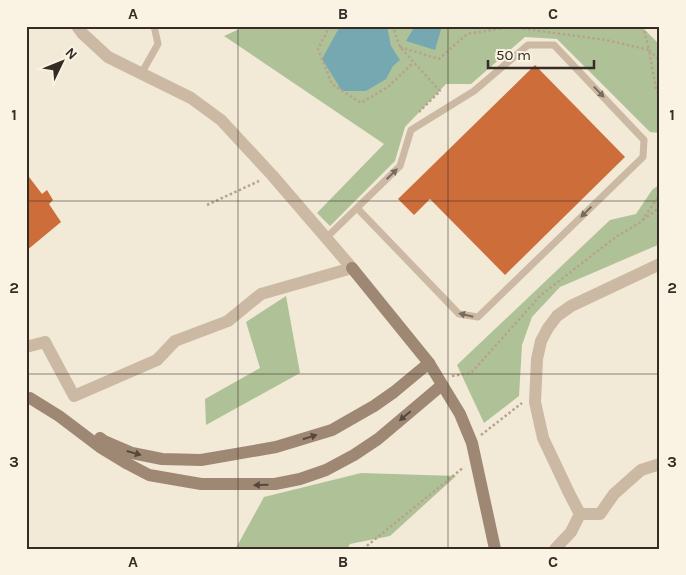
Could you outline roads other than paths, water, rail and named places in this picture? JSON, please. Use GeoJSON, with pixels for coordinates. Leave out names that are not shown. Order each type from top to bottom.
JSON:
{"type":"FeatureCollection","features":[{"type":"Feature","properties":{"kind":"street"},"geometry":{"type":"LineString","coordinates":[[77,26],[108,57],[191,98],[222,120],[272,175],[352,268],[429,363],[446,380],[472,443],[495,549]]}},
{"type":"Feature","properties":{"kind":"street"},"geometry":{"type":"LineString","coordinates":[[580,514],[543,438],[535,402],[537,359],[541,341],[557,316],[571,306],[660,264]]}},
{"type":"Feature","properties":{"kind":"street"},"geometry":{"type":"LineString","coordinates":[[26,347],[45,342],[74,396],[157,360],[175,340],[228,321],[261,294],[352,268]]}},
{"type":"Feature","properties":{"kind":"street"},"geometry":{"type":"LineString","coordinates":[[28,398],[48,403],[62,410],[104,441],[132,453],[162,460],[201,460],[276,447],[332,430],[374,406],[429,363]]}},
{"type":"Feature","properties":{"kind":"street"},"geometry":{"type":"LineString","coordinates":[[28,398],[59,416],[108,452],[149,475],[201,484],[274,484],[300,479],[326,470],[354,455],[378,439],[446,380]]}},
{"type":"Feature","properties":{"kind":"street"},"geometry":{"type":"LineString","coordinates":[[580,514],[600,514],[614,494],[641,470],[660,464]]}},
{"type":"Feature","properties":{"kind":"street"},"geometry":{"type":"LineString","coordinates":[[555,549],[571,532],[580,514]]}},
{"type":"Feature","properties":{"kind":"lane"},"geometry":{"type":"LineString","coordinates":[[141,74],[158,44],[154,26]]}},
{"type":"Feature","properties":{"kind":"lane"},"geometry":{"type":"LineString","coordinates":[[326,238],[400,166],[411,130],[474,91],[528,45],[554,45],[644,140],[643,157],[478,317],[460,314],[357,208]]}},
{"type":"Feature","properties":{"kind":"water"},"geometry":{"type":"Polygon","coordinates":[[[342,26],[387,26],[391,46],[400,60],[393,66],[386,79],[366,91],[342,91],[322,59],[339,28],[342,26]]]}},
{"type":"Feature","properties":{"kind":"water"},"geometry":{"type":"Polygon","coordinates":[[[415,26],[442,26],[435,50],[406,41],[415,26]]]}}]}
